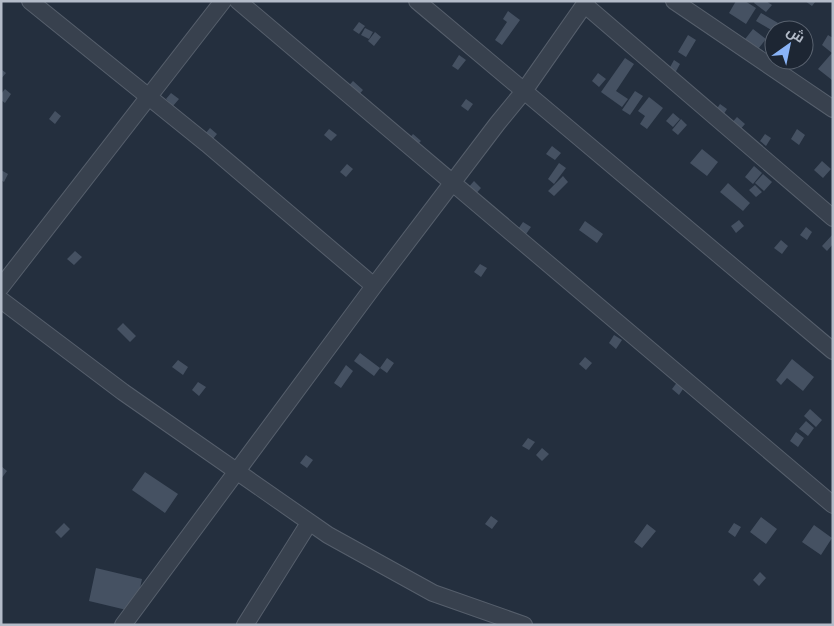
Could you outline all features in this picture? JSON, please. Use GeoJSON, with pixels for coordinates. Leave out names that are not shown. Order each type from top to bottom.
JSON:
{"type":"FeatureCollection","features":[{"type":"Feature","properties":{"kind":"street"},"geometry":{"type":"LineString","coordinates":[[30,1],[374,286]]}},
{"type":"Feature","properties":{"kind":"street"},"geometry":{"type":"LineString","coordinates":[[1,287],[223,1]]}},
{"type":"Feature","properties":{"kind":"street"},"geometry":{"type":"LineString","coordinates":[[238,1],[833,505]]}},
{"type":"Feature","properties":{"kind":"street"},"geometry":{"type":"LineString","coordinates":[[417,1],[833,351]]}},
{"type":"Feature","properties":{"kind":"street"},"geometry":{"type":"LineString","coordinates":[[674,1],[833,109]]}},
{"type":"Feature","properties":{"kind":"street"},"geometry":{"type":"LineString","coordinates":[[123,625],[452,182],[524,92],[586,3],[833,218]]}},
{"type":"Feature","properties":{"kind":"street"},"geometry":{"type":"LineString","coordinates":[[1,300],[123,392],[328,535],[433,593],[524,625]]}},
{"type":"Feature","properties":{"kind":"street"},"geometry":{"type":"LineString","coordinates":[[245,625],[309,523]]}},
{"type":"Feature","properties":{"kind":"building"},"geometry":{"type":"Polygon","coordinates":[[[736,1],[745,1],[756,8],[746,24],[729,13],[736,1]]]}},
{"type":"Feature","properties":{"kind":"building"},"geometry":{"type":"Polygon","coordinates":[[[755,1],[766,1],[772,5],[766,12],[754,3],[755,1]]]}},
{"type":"Feature","properties":{"kind":"building"},"geometry":{"type":"Polygon","coordinates":[[[805,1],[816,1],[812,6],[805,1]]]}},
{"type":"Feature","properties":{"kind":"building"},"geometry":{"type":"Polygon","coordinates":[[[508,11],[520,20],[502,45],[495,40],[507,22],[503,19],[508,11]]]}},
{"type":"Feature","properties":{"kind":"building"},"geometry":{"type":"Polygon","coordinates":[[[761,13],[773,20],[764,20],[764,26],[756,21],[761,13]]]}},
{"type":"Feature","properties":{"kind":"building"},"geometry":{"type":"Polygon","coordinates":[[[359,22],[365,26],[359,34],[353,30],[359,22]]]}},
{"type":"Feature","properties":{"kind":"building"},"geometry":{"type":"Polygon","coordinates":[[[365,28],[373,32],[369,39],[361,35],[365,28]]]}},
{"type":"Feature","properties":{"kind":"building"},"geometry":{"type":"Polygon","coordinates":[[[753,29],[764,37],[764,42],[755,53],[742,43],[753,29]]]}},
{"type":"Feature","properties":{"kind":"building"},"geometry":{"type":"Polygon","coordinates":[[[375,32],[381,37],[374,46],[368,41],[375,32]]]}},
{"type":"Feature","properties":{"kind":"building"},"geometry":{"type":"Polygon","coordinates":[[[688,35],[696,40],[686,57],[678,52],[688,35]]]}},
{"type":"Feature","properties":{"kind":"building"},"geometry":{"type":"Polygon","coordinates":[[[828,35],[833,38],[832,80],[818,69],[832,53],[822,45],[828,35]]]}},
{"type":"Feature","properties":{"kind":"building"},"geometry":{"type":"Polygon","coordinates":[[[459,55],[466,60],[458,70],[452,66],[459,55]]]}},
{"type":"Feature","properties":{"kind":"building"},"geometry":{"type":"Polygon","coordinates":[[[625,58],[634,64],[616,91],[628,99],[622,107],[601,92],[625,58]]]}},
{"type":"Feature","properties":{"kind":"building"},"geometry":{"type":"Polygon","coordinates":[[[674,60],[680,64],[675,73],[669,69],[674,60]]]}},
{"type":"Feature","properties":{"kind":"building"},"geometry":{"type":"Polygon","coordinates":[[[1,69],[6,73],[1,79],[1,69]]]}},
{"type":"Feature","properties":{"kind":"building"},"geometry":{"type":"Polygon","coordinates":[[[598,73],[606,79],[599,87],[592,81],[598,73]]]}},
{"type":"Feature","properties":{"kind":"building"},"geometry":{"type":"Polygon","coordinates":[[[353,81],[363,90],[355,99],[345,90],[353,81]]]}},
{"type":"Feature","properties":{"kind":"building"},"geometry":{"type":"Polygon","coordinates":[[[5,89],[11,94],[5,103],[1,100],[1,94],[5,89]]]}},
{"type":"Feature","properties":{"kind":"building"},"geometry":{"type":"Polygon","coordinates":[[[635,91],[643,96],[630,115],[622,110],[635,91]]]}},
{"type":"Feature","properties":{"kind":"building"},"geometry":{"type":"Polygon","coordinates":[[[171,93],[179,99],[173,106],[166,99],[171,93]]]}},
{"type":"Feature","properties":{"kind":"building"},"geometry":{"type":"Polygon","coordinates":[[[649,97],[663,108],[647,129],[640,124],[645,116],[638,111],[649,97]]]}},
{"type":"Feature","properties":{"kind":"building"},"geometry":{"type":"Polygon","coordinates":[[[466,99],[473,104],[468,111],[461,106],[466,99]]]}},
{"type":"Feature","properties":{"kind":"building"},"geometry":{"type":"Polygon","coordinates":[[[720,104],[727,109],[721,118],[714,113],[720,104]]]}},
{"type":"Feature","properties":{"kind":"building"},"geometry":{"type":"Polygon","coordinates":[[[55,111],[61,116],[55,124],[49,119],[55,111]]]}},
{"type":"Feature","properties":{"kind":"building"},"geometry":{"type":"Polygon","coordinates":[[[673,113],[680,119],[673,127],[666,121],[673,113]]]}},
{"type":"Feature","properties":{"kind":"building"},"geometry":{"type":"Polygon","coordinates":[[[737,117],[745,124],[738,132],[730,125],[737,117]]]}},
{"type":"Feature","properties":{"kind":"building"},"geometry":{"type":"Polygon","coordinates":[[[681,119],[687,125],[678,135],[672,130],[681,119]]]}},
{"type":"Feature","properties":{"kind":"building"},"geometry":{"type":"Polygon","coordinates":[[[210,128],[217,134],[212,140],[205,134],[210,128]]]}},
{"type":"Feature","properties":{"kind":"building"},"geometry":{"type":"Polygon","coordinates":[[[329,129],[337,135],[331,141],[324,135],[329,129]]]}},
{"type":"Feature","properties":{"kind":"building"},"geometry":{"type":"Polygon","coordinates":[[[797,129],[805,135],[799,145],[791,139],[797,129]]]}},
{"type":"Feature","properties":{"kind":"building"},"geometry":{"type":"Polygon","coordinates":[[[413,134],[421,141],[415,147],[407,141],[413,134]]]}},
{"type":"Feature","properties":{"kind":"building"},"geometry":{"type":"Polygon","coordinates":[[[765,134],[771,138],[766,146],[760,141],[765,134]]]}},
{"type":"Feature","properties":{"kind":"building"},"geometry":{"type":"Polygon","coordinates":[[[552,146],[561,153],[555,160],[546,154],[552,146]]]}},
{"type":"Feature","properties":{"kind":"building"},"geometry":{"type":"Polygon","coordinates":[[[702,149],[718,162],[707,176],[690,163],[702,149]]]}},
{"type":"Feature","properties":{"kind":"building"},"geometry":{"type":"Polygon","coordinates":[[[822,161],[831,169],[823,178],[814,170],[822,161]]]}},
{"type":"Feature","properties":{"kind":"building"},"geometry":{"type":"Polygon","coordinates":[[[559,163],[566,168],[554,184],[548,179],[559,163]]]}},
{"type":"Feature","properties":{"kind":"building"},"geometry":{"type":"Polygon","coordinates":[[[347,164],[353,169],[346,177],[340,172],[347,164]]]}},
{"type":"Feature","properties":{"kind":"building"},"geometry":{"type":"Polygon","coordinates":[[[754,166],[762,173],[753,184],[745,177],[754,166]]]}},
{"type":"Feature","properties":{"kind":"building"},"geometry":{"type":"Polygon","coordinates":[[[1,170],[8,174],[4,182],[1,180],[1,170]]]}},
{"type":"Feature","properties":{"kind":"building"},"geometry":{"type":"Polygon","coordinates":[[[763,174],[772,182],[764,191],[755,183],[763,174]]]}},
{"type":"Feature","properties":{"kind":"building"},"geometry":{"type":"Polygon","coordinates":[[[563,176],[568,182],[554,196],[548,191],[563,176]]]}},
{"type":"Feature","properties":{"kind":"building"},"geometry":{"type":"Polygon","coordinates":[[[474,181],[481,188],[474,196],[467,189],[474,181]]]}},
{"type":"Feature","properties":{"kind":"building"},"geometry":{"type":"Polygon","coordinates":[[[728,183],[750,203],[743,211],[720,192],[728,183]]]}},
{"type":"Feature","properties":{"kind":"building"},"geometry":{"type":"Polygon","coordinates":[[[755,185],[762,192],[756,197],[749,190],[755,185]]]}},
{"type":"Feature","properties":{"kind":"building"},"geometry":{"type":"Polygon","coordinates":[[[739,220],[744,226],[736,233],[731,226],[739,220]]]}},
{"type":"Feature","properties":{"kind":"building"},"geometry":{"type":"Polygon","coordinates":[[[585,221],[603,234],[597,243],[579,230],[585,221]]]}},
{"type":"Feature","properties":{"kind":"building"},"geometry":{"type":"Polygon","coordinates":[[[523,222],[531,227],[524,237],[516,232],[523,222]]]}},
{"type":"Feature","properties":{"kind":"building"},"geometry":{"type":"Polygon","coordinates":[[[806,227],[812,232],[807,240],[800,235],[806,227]]]}},
{"type":"Feature","properties":{"kind":"building"},"geometry":{"type":"Polygon","coordinates":[[[833,234],[833,244],[827,251],[822,246],[833,234]]]}},
{"type":"Feature","properties":{"kind":"building"},"geometry":{"type":"Polygon","coordinates":[[[781,240],[788,246],[782,254],[774,248],[781,240]]]}},
{"type":"Feature","properties":{"kind":"building"},"geometry":{"type":"Polygon","coordinates":[[[75,251],[82,257],[74,265],[67,259],[75,251]]]}},
{"type":"Feature","properties":{"kind":"building"},"geometry":{"type":"Polygon","coordinates":[[[480,264],[487,268],[481,277],[474,272],[480,264]]]}},
{"type":"Feature","properties":{"kind":"building"},"geometry":{"type":"Polygon","coordinates":[[[123,323],[136,336],[130,342],[117,329],[123,323]]]}},
{"type":"Feature","properties":{"kind":"building"},"geometry":{"type":"Polygon","coordinates":[[[614,335],[622,340],[616,349],[609,343],[614,335]]]}},
{"type":"Feature","properties":{"kind":"building"},"geometry":{"type":"Polygon","coordinates":[[[360,353],[380,368],[374,376],[354,361],[360,353]]]}},
{"type":"Feature","properties":{"kind":"building"},"geometry":{"type":"Polygon","coordinates":[[[585,357],[592,363],[586,370],[579,364],[585,357]]]}},
{"type":"Feature","properties":{"kind":"building"},"geometry":{"type":"Polygon","coordinates":[[[387,358],[394,363],[387,373],[380,368],[387,358]]]}},
{"type":"Feature","properties":{"kind":"building"},"geometry":{"type":"Polygon","coordinates":[[[792,359],[814,377],[803,391],[787,378],[781,385],[776,380],[792,359]]]}},
{"type":"Feature","properties":{"kind":"building"},"geometry":{"type":"Polygon","coordinates":[[[178,360],[188,367],[183,375],[172,367],[178,360]]]}},
{"type":"Feature","properties":{"kind":"building"},"geometry":{"type":"Polygon","coordinates":[[[346,365],[353,371],[341,388],[334,383],[346,365]]]}},
{"type":"Feature","properties":{"kind":"building"},"geometry":{"type":"Polygon","coordinates":[[[678,381],[685,386],[679,395],[672,389],[678,381]]]}},
{"type":"Feature","properties":{"kind":"building"},"geometry":{"type":"Polygon","coordinates":[[[198,382],[206,387],[199,396],[192,390],[198,382]]]}},
{"type":"Feature","properties":{"kind":"building"},"geometry":{"type":"Polygon","coordinates":[[[810,409],[822,420],[816,427],[804,416],[810,409]]]}},
{"type":"Feature","properties":{"kind":"building"},"geometry":{"type":"Polygon","coordinates":[[[806,421],[814,428],[808,436],[799,429],[806,421]]]}},
{"type":"Feature","properties":{"kind":"building"},"geometry":{"type":"Polygon","coordinates":[[[796,432],[804,438],[798,447],[790,441],[796,432]]]}},
{"type":"Feature","properties":{"kind":"building"},"geometry":{"type":"Polygon","coordinates":[[[528,438],[535,442],[529,450],[522,446],[528,438]]]}},
{"type":"Feature","properties":{"kind":"building"},"geometry":{"type":"Polygon","coordinates":[[[542,448],[549,454],[542,461],[536,455],[542,448]]]}},
{"type":"Feature","properties":{"kind":"building"},"geometry":{"type":"Polygon","coordinates":[[[306,455],[313,460],[307,468],[300,463],[306,455]]]}},
{"type":"Feature","properties":{"kind":"building"},"geometry":{"type":"Polygon","coordinates":[[[1,466],[7,471],[1,479],[1,466]]]}},
{"type":"Feature","properties":{"kind":"building"},"geometry":{"type":"Polygon","coordinates":[[[145,472],[178,494],[165,513],[132,490],[145,472]]]}},
{"type":"Feature","properties":{"kind":"building"},"geometry":{"type":"Polygon","coordinates":[[[491,516],[498,521],[492,529],[485,524],[491,516]]]}},
{"type":"Feature","properties":{"kind":"building"},"geometry":{"type":"Polygon","coordinates":[[[761,517],[777,529],[766,544],[750,532],[761,517]]]}},
{"type":"Feature","properties":{"kind":"building"},"geometry":{"type":"Polygon","coordinates":[[[64,523],[70,529],[61,538],[55,532],[64,523]]]}},
{"type":"Feature","properties":{"kind":"building"},"geometry":{"type":"Polygon","coordinates":[[[734,523],[741,527],[735,537],[728,532],[734,523]]]}},
{"type":"Feature","properties":{"kind":"building"},"geometry":{"type":"Polygon","coordinates":[[[647,524],[656,531],[642,548],[634,542],[647,524]]]}},
{"type":"Feature","properties":{"kind":"building"},"geometry":{"type":"Polygon","coordinates":[[[814,525],[832,538],[821,555],[802,542],[814,525]]]}},
{"type":"Feature","properties":{"kind":"building"},"geometry":{"type":"Polygon","coordinates":[[[96,568],[142,579],[135,612],[89,601],[96,568]]]}},
{"type":"Feature","properties":{"kind":"building"},"geometry":{"type":"Polygon","coordinates":[[[760,572],[766,578],[759,586],[753,580],[760,572]]]}}]}
